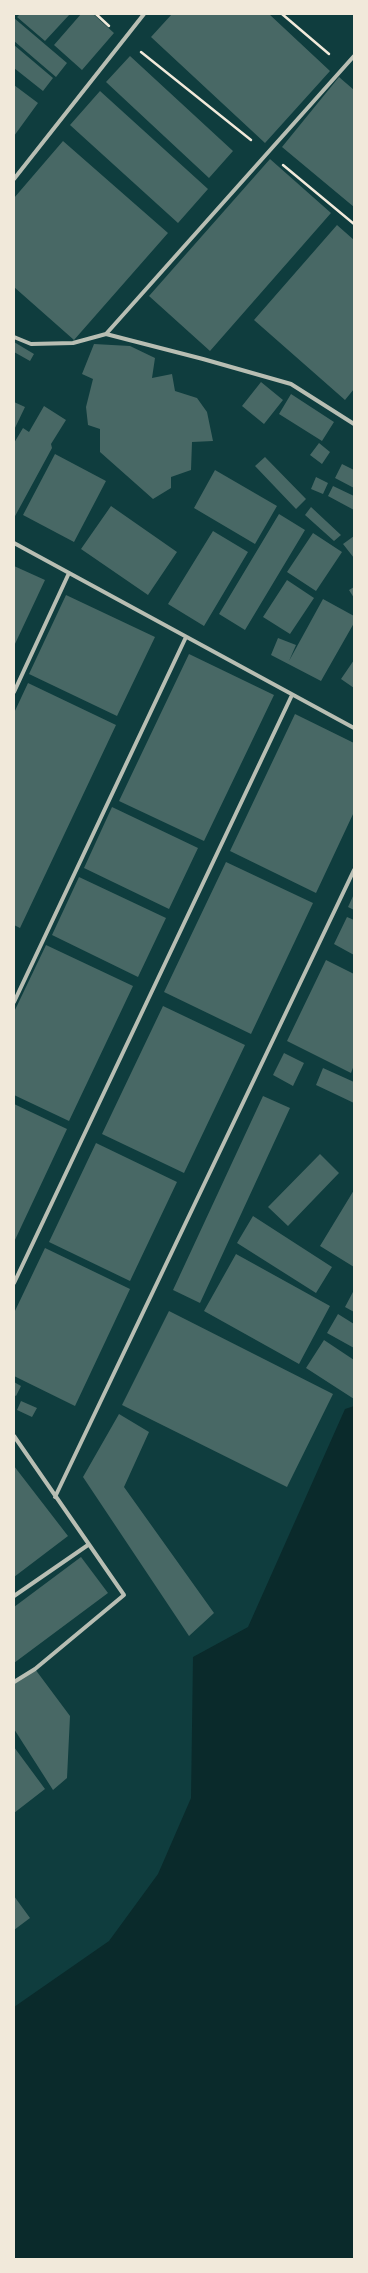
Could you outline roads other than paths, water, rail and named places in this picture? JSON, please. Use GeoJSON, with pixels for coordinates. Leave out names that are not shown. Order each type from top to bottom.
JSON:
{"type":"FeatureCollection","features":[{"type":"Feature","properties":{"kind":"street"},"geometry":{"type":"LineString","coordinates":[[14,179],[144,14]]}},
{"type":"Feature","properties":{"kind":"street"},"geometry":{"type":"LineString","coordinates":[[106,334],[354,56]]}},
{"type":"Feature","properties":{"kind":"street"},"geometry":{"type":"LineString","coordinates":[[14,337],[31,344],[73,343],[106,334],[292,384],[354,424]]}},
{"type":"Feature","properties":{"kind":"street"},"geometry":{"type":"LineString","coordinates":[[14,543],[354,728]]}},
{"type":"Feature","properties":{"kind":"street"},"geometry":{"type":"LineString","coordinates":[[14,692],[69,573]]}},
{"type":"Feature","properties":{"kind":"street"},"geometry":{"type":"LineString","coordinates":[[14,1002],[186,637]]}},
{"type":"Feature","properties":{"kind":"street"},"geometry":{"type":"LineString","coordinates":[[14,1283],[292,695]]}},
{"type":"Feature","properties":{"kind":"street"},"geometry":{"type":"LineString","coordinates":[[55,1497],[354,870]]}},
{"type":"Feature","properties":{"kind":"street"},"geometry":{"type":"LineString","coordinates":[[14,1436],[124,1595],[36,1669],[14,1682]]}},
{"type":"Feature","properties":{"kind":"street"},"geometry":{"type":"LineString","coordinates":[[14,1596],[88,1545]]}},
{"type":"Feature","properties":{"kind":"water"},"geometry":{"type":"Polygon","coordinates":[[[354,1406],[354,2259],[14,2259],[14,2007],[109,1941],[158,1874],[191,1798],[193,1657],[248,1627],[345,1409],[354,1406]]]}}]}
